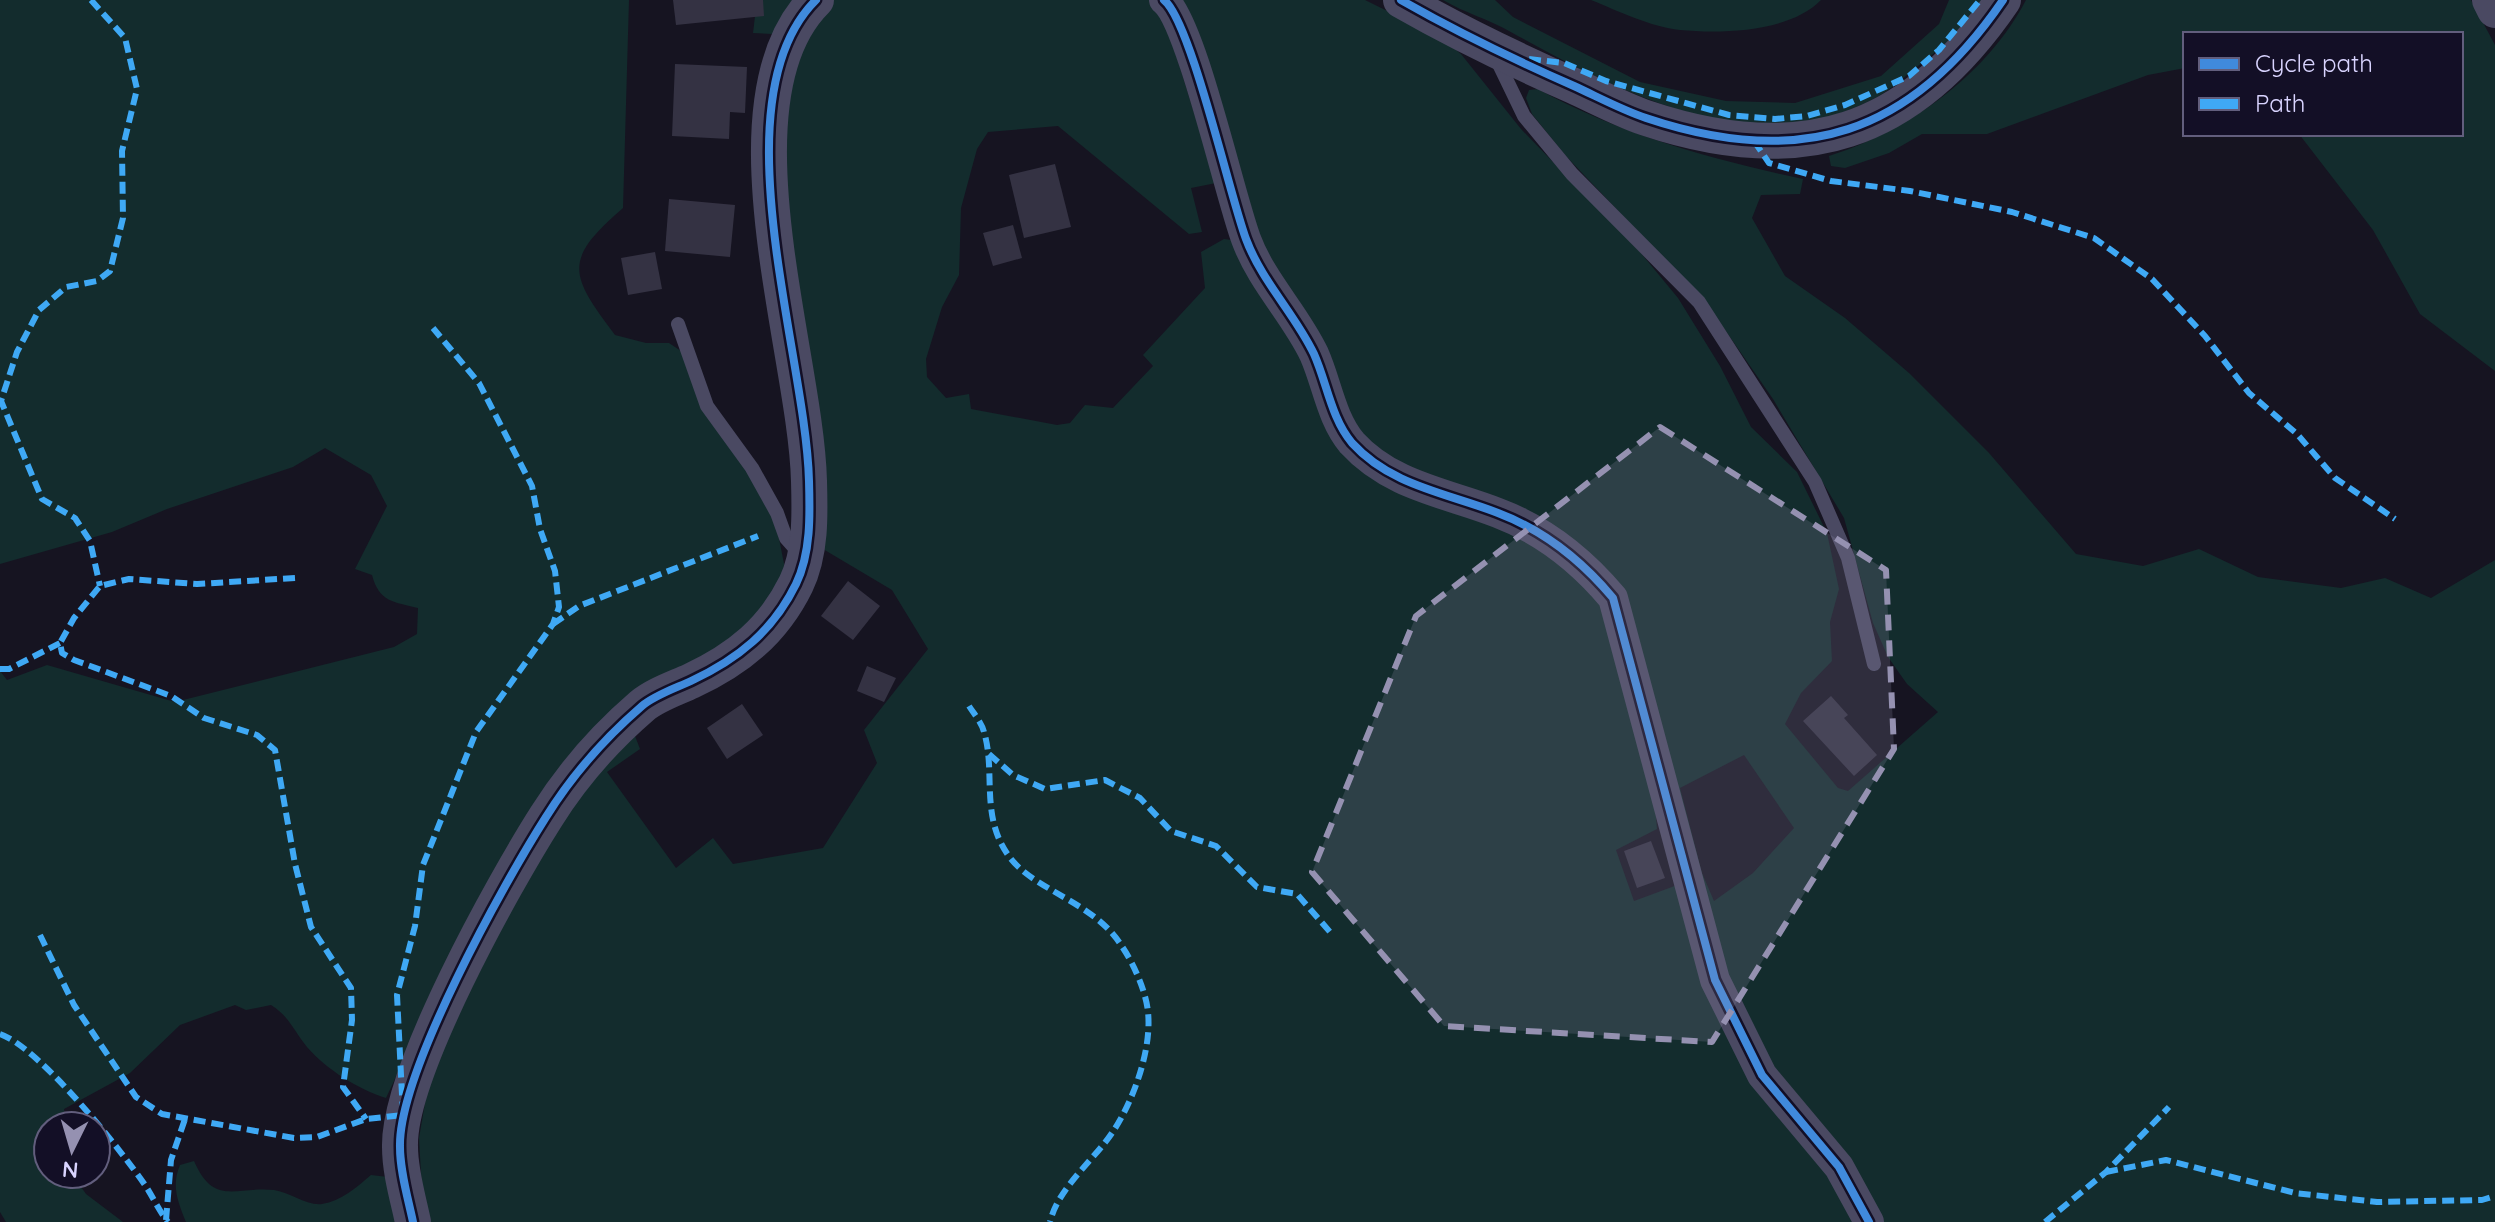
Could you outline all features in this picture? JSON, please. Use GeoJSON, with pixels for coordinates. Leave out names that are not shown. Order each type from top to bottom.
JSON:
{"type":"FeatureCollection","features":[{"type":"Feature","properties":{"kind":"street"},"geometry":{"type":"LineString","coordinates":[[413,1222],[399,1146],[403,1115],[441,1013],[547,816],[592,757],[644,703],[739,655],[775,622],[805,559],[810,514],[808,437],[781,283],[770,163],[772,93],[779,62],[816,0]]}},
{"type":"Feature","properties":{"kind":"street"},"geometry":{"type":"LineString","coordinates":[[1164,0],[1187,47],[1246,238],[1259,269],[1314,353],[1334,411],[1351,442],[1397,478],[1525,526],[1585,564],[1613,598],[1715,980],[1762,1075],[1839,1167],[1869,1222]]}},
{"type":"Feature","properties":{"kind":"street"},"geometry":{"type":"LineString","coordinates":[[1401,0],[1493,50],[1645,118],[1754,141],[1812,140],[1859,127],[1903,105],[1950,65],[2003,0]]}},
{"type":"Feature","properties":{"kind":"street"},"geometry":{"type":"LineString","coordinates":[[2490,0],[2495,10]]}},
{"type":"Feature","properties":{"kind":"lane"},"geometry":{"type":"LineString","coordinates":[[1493,50],[1524,116],[1572,174],[1699,302],[1807,469],[1848,558],[1874,664]]}},
{"type":"Feature","properties":{"kind":"lane"},"geometry":{"type":"LineString","coordinates":[[678,324],[707,406],[752,468],[777,513],[786,538],[805,559]]}},
{"type":"Feature","properties":{"kind":"highlighted area"},"geometry":{"type":"Polygon","coordinates":[[[1660,427],[1886,570],[1894,749],[1712,1042],[1444,1026],[1312,872],[1416,616],[1660,427]]]}},
{"type":"Feature","properties":{"kind":"green space"},"geometry":{"type":"Polygon","coordinates":[[[0,0],[629,0],[623,208],[590,241],[582,255],[579,268],[581,282],[615,335],[646,343],[669,343],[684,353],[702,409],[750,473],[775,518],[786,574],[763,617],[710,655],[640,693],[417,1032],[386,1098],[333,1071],[307,1047],[287,1019],[271,1005],[246,1010],[235,1005],[180,1025],[130,1073],[64,1110],[32,1110],[32,1190],[83,1190],[123,1222],[6,1222],[0,1212],[0,671],[7,680],[47,665],[175,702],[394,647],[417,634],[418,608],[383,596],[372,575],[355,569],[387,506],[371,475],[325,448],[293,467],[167,509],[112,532],[0,564],[0,0]]]}},
{"type":"Feature","properties":{"kind":"green space"},"geometry":{"type":"Polygon","coordinates":[[[757,0],[800,0],[773,34],[753,33],[757,0]]]}},
{"type":"Feature","properties":{"kind":"green space"},"geometry":{"type":"Polygon","coordinates":[[[831,0],[1149,0],[1163,13],[1216,183],[1191,188],[1202,232],[1189,234],[1058,126],[988,132],[977,149],[961,208],[959,275],[942,307],[926,359],[927,377],[946,398],[969,394],[971,409],[1057,425],[1070,423],[1085,405],[1113,408],[1153,366],[1143,355],[1205,288],[1201,252],[1224,239],[1238,241],[1303,350],[1351,451],[1511,524],[1609,601],[1652,770],[1657,829],[1616,850],[1634,901],[1680,884],[1704,970],[1861,1222],[429,1222],[422,1191],[419,1138],[429,1080],[501,923],[588,775],[635,736],[640,749],[607,772],[676,868],[713,838],[733,864],[823,848],[877,763],[864,730],[928,649],[892,590],[823,549],[782,172],[792,67],[831,0]]]}},
{"type":"Feature","properties":{"kind":"green space"},"geometry":{"type":"Polygon","coordinates":[[[1175,0],[1365,0],[1440,37],[1461,54],[1521,129],[1640,252],[1678,298],[1720,366],[1751,427],[1797,472],[1827,533],[1839,589],[1830,622],[1832,661],[1801,693],[1785,724],[1838,788],[1848,791],[1938,712],[1907,684],[1888,657],[1873,623],[1844,518],[1773,399],[1707,304],[1565,155],[1532,114],[1526,98],[1529,90],[1538,89],[1601,120],[1667,144],[1803,179],[1800,194],[1761,195],[1752,218],[1785,276],[1845,318],[1909,373],[1989,453],[2076,554],[2143,566],[2199,549],[2258,577],[2341,588],[2385,578],[2431,598],[2495,560],[2495,1222],[1875,1222],[1807,1125],[1732,1006],[1617,592],[1360,440],[1271,272],[1175,0]],[[1744,755],[1680,788],[1702,873],[1714,901],[1753,873],[1794,828],[1744,755]]]}},
{"type":"Feature","properties":{"kind":"green space"},"geometry":{"type":"Polygon","coordinates":[[[1443,0],[1495,0],[1513,17],[1640,82],[1726,101],[1795,103],[1881,76],[1939,24],[1949,0],[1988,0],[1955,35],[1879,96],[1832,116],[1784,124],[1736,122],[1689,113],[1642,97],[1443,0]]]}},
{"type":"Feature","properties":{"kind":"green space"},"geometry":{"type":"Polygon","coordinates":[[[1591,0],[1821,0],[1808,11],[1774,25],[1716,32],[1658,26],[1591,0]]]}},
{"type":"Feature","properties":{"kind":"green space"},"geometry":{"type":"Polygon","coordinates":[[[2026,0],[2471,0],[2495,45],[2495,371],[2420,314],[2373,230],[2301,136],[2463,136],[2463,32],[2183,32],[2183,68],[2148,75],[1987,134],[1922,134],[1889,153],[1845,168],[1831,166],[1829,156],[1888,132],[1942,97],[1967,76],[2010,27],[2026,0]]]}},
{"type":"Feature","properties":{"kind":"green space"},"geometry":{"type":"Polygon","coordinates":[[[194,1161],[202,1175],[218,1189],[274,1190],[316,1204],[342,1197],[371,1175],[388,1177],[399,1222],[186,1222],[178,1201],[176,1180],[180,1165],[194,1161]]]}},
{"type":"Feature","properties":{"kind":"building"},"geometry":{"type":"Polygon","coordinates":[[[673,0],[763,0],[764,16],[676,25],[673,0]]]}},
{"type":"Feature","properties":{"kind":"building"},"geometry":{"type":"Polygon","coordinates":[[[675,64],[747,67],[745,113],[730,112],[729,139],[672,136],[675,64]]]}},
{"type":"Feature","properties":{"kind":"building"},"geometry":{"type":"Polygon","coordinates":[[[1055,164],[1071,227],[1024,238],[1009,175],[1055,164]]]}},
{"type":"Feature","properties":{"kind":"building"},"geometry":{"type":"Polygon","coordinates":[[[669,199],[735,205],[730,257],[665,251],[669,199]]]}},
{"type":"Feature","properties":{"kind":"building"},"geometry":{"type":"Polygon","coordinates":[[[1013,225],[1022,258],[993,266],[983,233],[1013,225]]]}},
{"type":"Feature","properties":{"kind":"building"},"geometry":{"type":"Polygon","coordinates":[[[655,252],[662,289],[628,295],[621,258],[655,252]]]}},
{"type":"Feature","properties":{"kind":"building"},"geometry":{"type":"Polygon","coordinates":[[[848,581],[880,606],[853,640],[821,616],[848,581]]]}},
{"type":"Feature","properties":{"kind":"building"},"geometry":{"type":"Polygon","coordinates":[[[867,666],[896,678],[884,702],[857,691],[867,666]]]}},
{"type":"Feature","properties":{"kind":"building"},"geometry":{"type":"Polygon","coordinates":[[[1831,696],[1848,715],[1844,718],[1877,755],[1854,776],[1803,721],[1831,696]]]}},
{"type":"Feature","properties":{"kind":"building"},"geometry":{"type":"Polygon","coordinates":[[[742,704],[763,735],[727,759],[707,728],[742,704]]]}},
{"type":"Feature","properties":{"kind":"building"},"geometry":{"type":"Polygon","coordinates":[[[1651,841],[1665,878],[1637,888],[1624,851],[1651,841]]]}},
{"type":"Feature","properties":{"kind":"marked path"},"geometry":{"type":"LineString","coordinates":[[91,0],[125,38],[137,89],[122,151],[123,218],[110,271],[97,281],[66,287],[39,310],[17,352],[1,401],[42,499],[75,518],[90,541],[100,586]]}},
{"type":"Feature","properties":{"kind":"marked path"},"geometry":{"type":"LineString","coordinates":[[1529,59],[1564,63],[1606,81],[1729,115],[1775,119],[1807,116],[1845,105],[1909,76],[1939,50],[1980,0]]}},
{"type":"Feature","properties":{"kind":"marked path"},"geometry":{"type":"LineString","coordinates":[[1754,141],[1769,163],[1831,181],[1910,191],[2012,212],[2094,238],[2152,279],[2205,336],[2249,393],[2297,434],[2335,478],[2395,519]]}},
{"type":"Feature","properties":{"kind":"marked path"},"geometry":{"type":"LineString","coordinates":[[40,935],[74,1005],[136,1097],[162,1114],[294,1138],[317,1137],[366,1119],[403,1115],[397,995],[415,926],[423,865],[476,732],[553,624],[559,607],[555,571],[540,529],[532,486],[479,383],[433,328]]}},
{"type":"Feature","properties":{"kind":"marked path"},"geometry":{"type":"LineString","coordinates":[[553,624],[579,606],[758,536]]}},
{"type":"Feature","properties":{"kind":"marked path"},"geometry":{"type":"LineString","coordinates":[[295,578],[197,584],[129,579],[100,586],[74,618],[60,643],[62,653],[74,660],[171,696],[204,718],[257,735],[275,750],[295,864],[311,927],[351,988],[352,1020],[343,1087],[366,1119]]}},
{"type":"Feature","properties":{"kind":"marked path"},"geometry":{"type":"LineString","coordinates":[[0,669],[9,669],[60,643]]}},
{"type":"Feature","properties":{"kind":"marked path"},"geometry":{"type":"LineString","coordinates":[[969,706],[984,732],[991,809],[999,840],[1008,855],[1032,878],[1079,906],[1109,930],[1130,960],[1147,1004],[1144,1059],[1127,1106],[1112,1133],[1060,1198],[1050,1222]]}},
{"type":"Feature","properties":{"kind":"marked path"},"geometry":{"type":"LineString","coordinates":[[989,754],[1013,775],[1045,789],[1105,780],[1140,798],[1171,831],[1216,846],[1257,887],[1297,894],[1330,932]]}},
{"type":"Feature","properties":{"kind":"marked path"},"geometry":{"type":"LineString","coordinates":[[0,1034],[36,1058],[78,1101],[145,1185],[168,1222]]}},
{"type":"Feature","properties":{"kind":"marked path"},"geometry":{"type":"LineString","coordinates":[[2045,1222],[2106,1172],[2169,1107]]}},
{"type":"Feature","properties":{"kind":"marked path"},"geometry":{"type":"LineString","coordinates":[[166,1220],[171,1160],[185,1119]]}},
{"type":"Feature","properties":{"kind":"marked path"},"geometry":{"type":"LineString","coordinates":[[2106,1172],[2166,1160],[2295,1193],[2377,1202],[2482,1200],[2495,1196]]}},
{"type":"Feature","properties":{"kind":"cycle path"},"geometry":{"type":"LineString","coordinates":[[413,1222],[400,1147],[404,1114],[416,1074],[456,979],[528,847],[566,787],[615,731],[647,702],[724,663],[752,642],[787,601],[801,572],[808,534],[809,481],[774,230],[769,162],[772,99],[787,44],[816,0]]}},
{"type":"Feature","properties":{"kind":"cycle path"},"geometry":{"type":"LineString","coordinates":[[1164,0],[1175,15],[1198,74],[1246,239],[1314,354],[1334,412],[1352,443],[1367,458],[1402,479],[1531,528],[1575,559],[1613,598],[1715,980],[1762,1075],[1839,1167],[1869,1222]]}},
{"type":"Feature","properties":{"kind":"cycle path"},"geometry":{"type":"LineString","coordinates":[[1401,0],[1486,45],[1637,115],[1702,133],[1754,140],[1803,139],[1848,129],[1890,110],[1930,83],[1968,46],[2003,0]]}}]}
